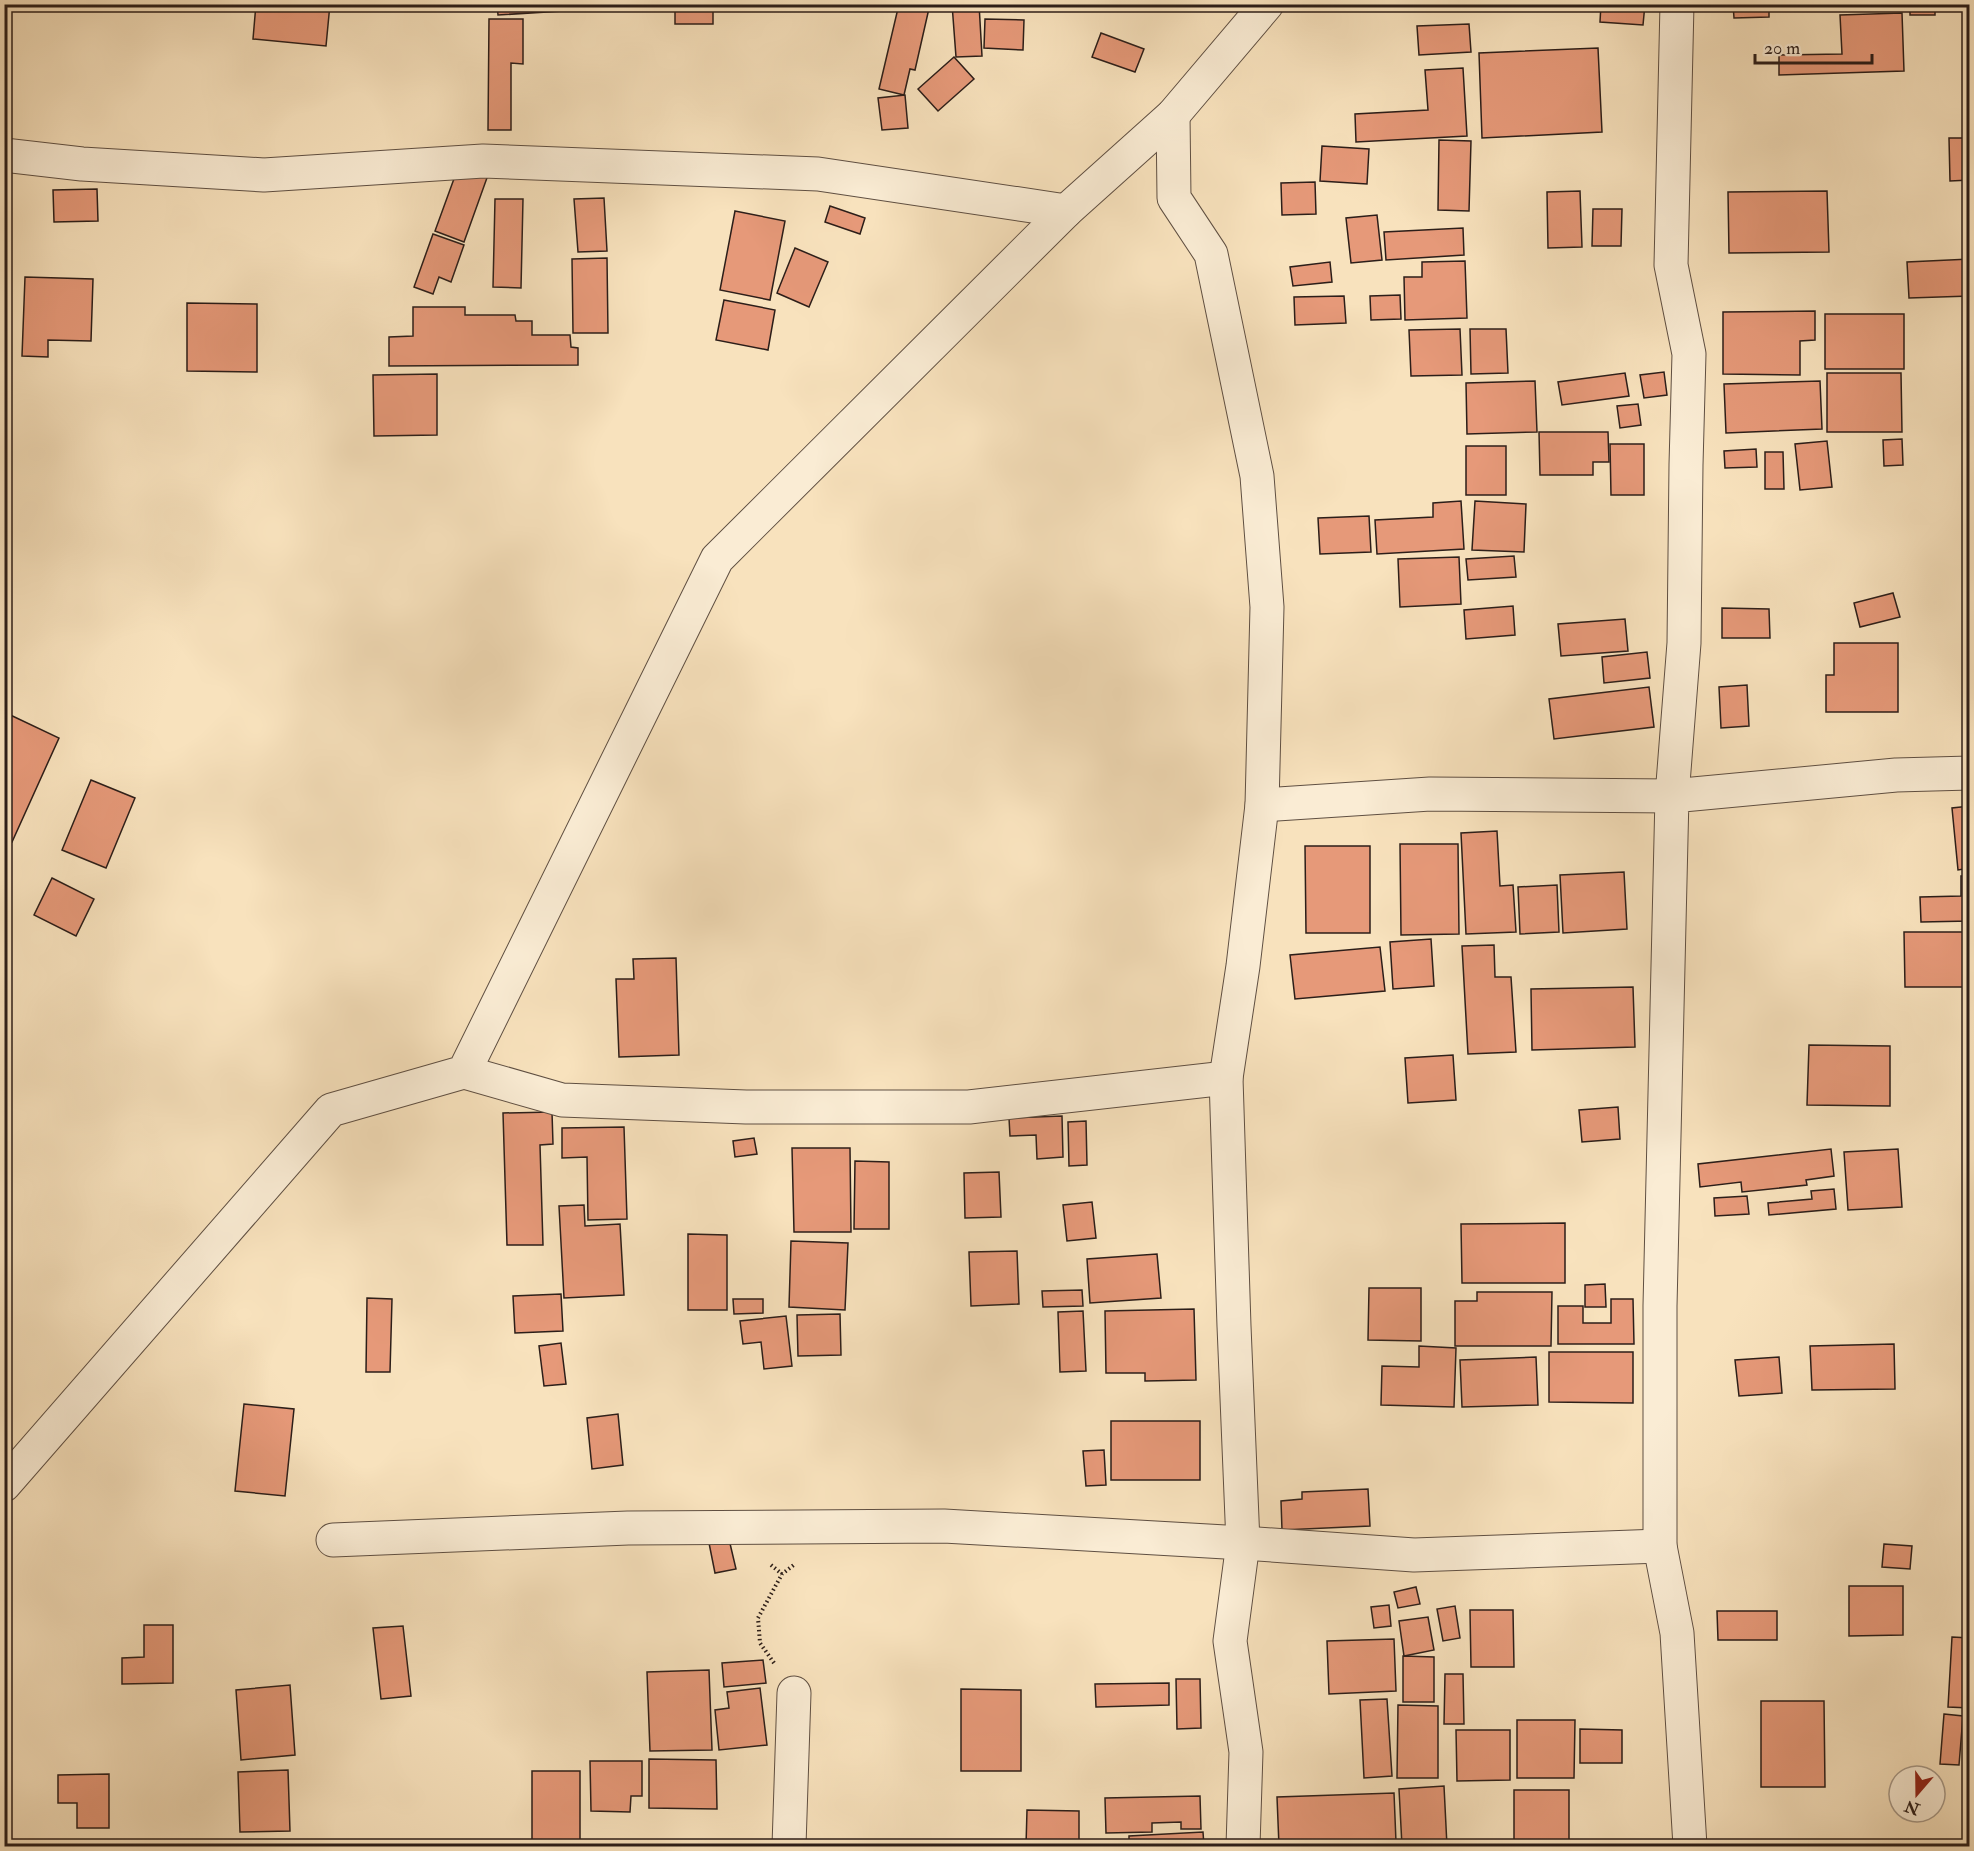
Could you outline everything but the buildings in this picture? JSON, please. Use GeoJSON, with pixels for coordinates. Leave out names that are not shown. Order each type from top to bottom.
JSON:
{"type":"FeatureCollection","features":[{"type":"Feature","properties":{"kind":"street"},"geometry":{"type":"LineString","coordinates":[[464,1072],[717,559],[1066,211],[1173,115],[1266,4]]}},
{"type":"Feature","properties":{"kind":"street"},"geometry":{"type":"LineString","coordinates":[[1677,4],[1671,266],[1689,354],[1684,643],[1672,796],[1660,1306],[1660,1546],[1677,1633],[1690,1846]]}},
{"type":"Feature","properties":{"kind":"street"},"geometry":{"type":"LineString","coordinates":[[1173,115],[1174,198],[1211,254],[1257,476],[1267,607],[1262,805],[1243,966],[1226,1078],[1233,1326],[1244,1543],[1230,1641],[1246,1752],[1243,1846]]}},
{"type":"Feature","properties":{"kind":"street"},"geometry":{"type":"LineString","coordinates":[[4,155],[82,164],[264,176],[483,161],[818,174],[1066,211]]}},
{"type":"Feature","properties":{"kind":"street"},"geometry":{"type":"LineString","coordinates":[[1262,805],[1430,794],[1672,796],[1896,775],[1970,773]]}},
{"type":"Feature","properties":{"kind":"street"},"geometry":{"type":"LineString","coordinates":[[4,1485],[331,1110],[464,1072],[562,1100],[746,1107],[969,1107],[1226,1078]]}},
{"type":"Feature","properties":{"kind":"street"},"geometry":{"type":"LineString","coordinates":[[333,1540],[628,1527],[944,1526],[1244,1543],[1414,1556],[1660,1546]]}},
{"type":"Feature","properties":{"kind":"street"},"geometry":{"type":"LineString","coordinates":[[789,1846],[794,1693]]}},
{"type":"Feature","properties":{"kind":"path"},"geometry":{"type":"LineString","coordinates":[[794,1693],[760,1643],[758,1618],[782,1574],[799,1560]]}}]}
